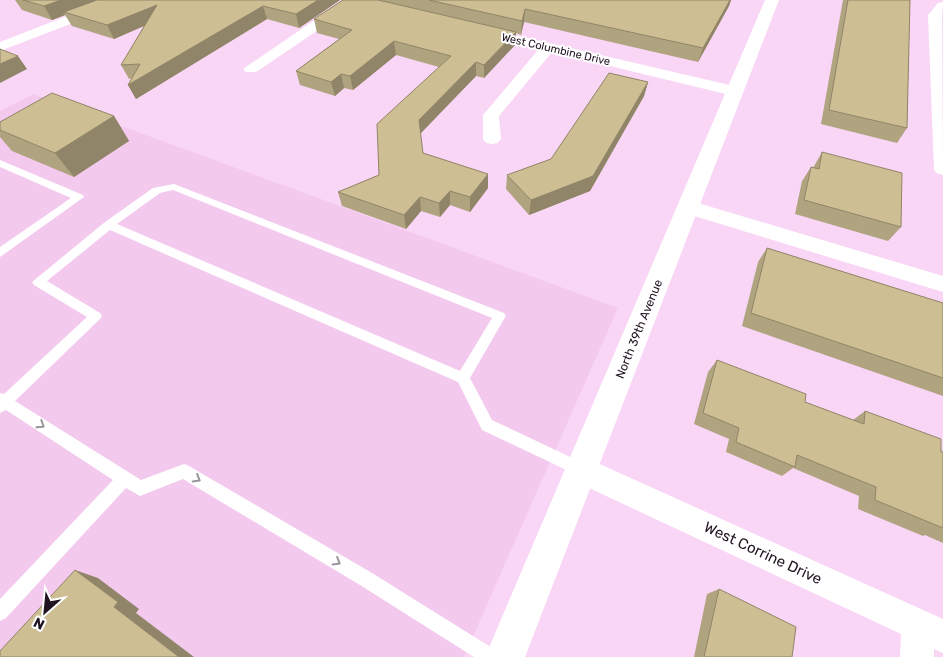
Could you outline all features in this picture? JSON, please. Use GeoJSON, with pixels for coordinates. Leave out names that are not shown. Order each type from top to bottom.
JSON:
{"type":"FeatureCollection","features":[{"type":"Feature","properties":{"kind":"street"},"geometry":{"type":"LineString","coordinates":[[0,47],[120,0]]}},
{"type":"Feature","properties":{"kind":"street"},"geometry":{"type":"LineString","coordinates":[[250,69],[351,0]]}},
{"type":"Feature","properties":{"kind":"street","name":"North 39th Avenue"},"geometry":{"type":"LineString","coordinates":[[505,657],[772,0]]}},
{"type":"Feature","properties":{"kind":"street"},"geometry":{"type":"LineString","coordinates":[[943,6],[935,16],[943,169]]}},
{"type":"Feature","properties":{"kind":"street"},"geometry":{"type":"LineString","coordinates":[[0,30],[23,38]]}},
{"type":"Feature","properties":{"kind":"street","name":"West Columbine Drive"},"geometry":{"type":"LineString","coordinates":[[474,30],[734,92]]}},
{"type":"Feature","properties":{"kind":"street"},"geometry":{"type":"LineString","coordinates":[[492,139],[491,115],[549,47]]}},
{"type":"Feature","properties":{"kind":"street"},"geometry":{"type":"LineString","coordinates":[[688,207],[943,284]]}},
{"type":"Feature","properties":{"kind":"street","name":"West Corrine Drive"},"geometry":{"type":"LineString","coordinates":[[582,470],[926,639]]}},
{"type":"Feature","properties":{"kind":"lane"},"geometry":{"type":"LineString","coordinates":[[0,163],[79,197],[0,253]]}},
{"type":"Feature","properties":{"kind":"lane"},"geometry":{"type":"LineString","coordinates":[[463,378],[500,316],[174,187],[158,190],[109,225],[38,282],[96,316],[2,403],[140,488],[184,471],[366,579],[491,657]]}},
{"type":"Feature","properties":{"kind":"lane"},"geometry":{"type":"LineString","coordinates":[[109,225],[463,378],[487,425],[582,470]]}},
{"type":"Feature","properties":{"kind":"lane"},"geometry":{"type":"LineString","coordinates":[[0,612],[124,479]]}},
{"type":"Feature","properties":{"kind":"shaded area"},"geometry":{"type":"Polygon","coordinates":[[[34,94],[618,308],[464,657],[0,657],[0,111],[34,94]]]}},
{"type":"Feature","properties":{"kind":"building"},"geometry":{"type":"Polygon","coordinates":[[[23,0],[61,0],[44,6],[23,0]]]}},
{"type":"Feature","properties":{"kind":"building"},"geometry":{"type":"Polygon","coordinates":[[[97,0],[318,0],[296,14],[263,6],[128,85],[140,64],[121,65],[157,5],[107,25],[64,12],[97,0]]]}},
{"type":"Feature","properties":{"kind":"building"},"geometry":{"type":"Polygon","coordinates":[[[343,0],[378,0],[516,32],[484,65],[476,62],[419,120],[423,153],[488,174],[470,197],[450,191],[439,203],[420,197],[404,215],[338,192],[379,175],[377,124],[451,56],[394,41],[350,76],[341,74],[331,82],[296,71],[352,30],[314,19],[343,0]]]}},
{"type":"Feature","properties":{"kind":"building"},"geometry":{"type":"Polygon","coordinates":[[[429,0],[730,0],[703,48],[525,9],[522,21],[429,0]]]}},
{"type":"Feature","properties":{"kind":"building"},"geometry":{"type":"Polygon","coordinates":[[[848,0],[910,0],[907,128],[829,110],[848,0]]]}},
{"type":"Feature","properties":{"kind":"building"},"geometry":{"type":"Polygon","coordinates":[[[0,49],[18,56],[0,64],[0,49]]]}},
{"type":"Feature","properties":{"kind":"building"},"geometry":{"type":"Polygon","coordinates":[[[609,73],[648,82],[593,176],[531,200],[507,175],[551,159],[609,73]]]}},
{"type":"Feature","properties":{"kind":"building"},"geometry":{"type":"Polygon","coordinates":[[[52,93],[114,116],[55,153],[0,130],[0,122],[52,93]]]}},
{"type":"Feature","properties":{"kind":"building"},"geometry":{"type":"Polygon","coordinates":[[[822,152],[902,173],[901,227],[804,200],[811,167],[819,169],[822,152]]]}},
{"type":"Feature","properties":{"kind":"building"},"geometry":{"type":"Polygon","coordinates":[[[767,248],[943,303],[943,378],[751,313],[767,248]]]}},
{"type":"Feature","properties":{"kind":"building"},"geometry":{"type":"Polygon","coordinates":[[[717,360],[806,394],[805,402],[864,424],[865,411],[941,439],[941,452],[943,452],[943,528],[875,500],[876,487],[797,455],[795,467],[736,442],[739,428],[703,413],[717,360]]]}},
{"type":"Feature","properties":{"kind":"building"},"geometry":{"type":"Polygon","coordinates":[[[75,570],[118,602],[114,607],[179,657],[0,657],[0,651],[75,570]]]}},
{"type":"Feature","properties":{"kind":"building"},"geometry":{"type":"Polygon","coordinates":[[[719,589],[796,627],[792,657],[704,657],[719,589]]]}}]}
